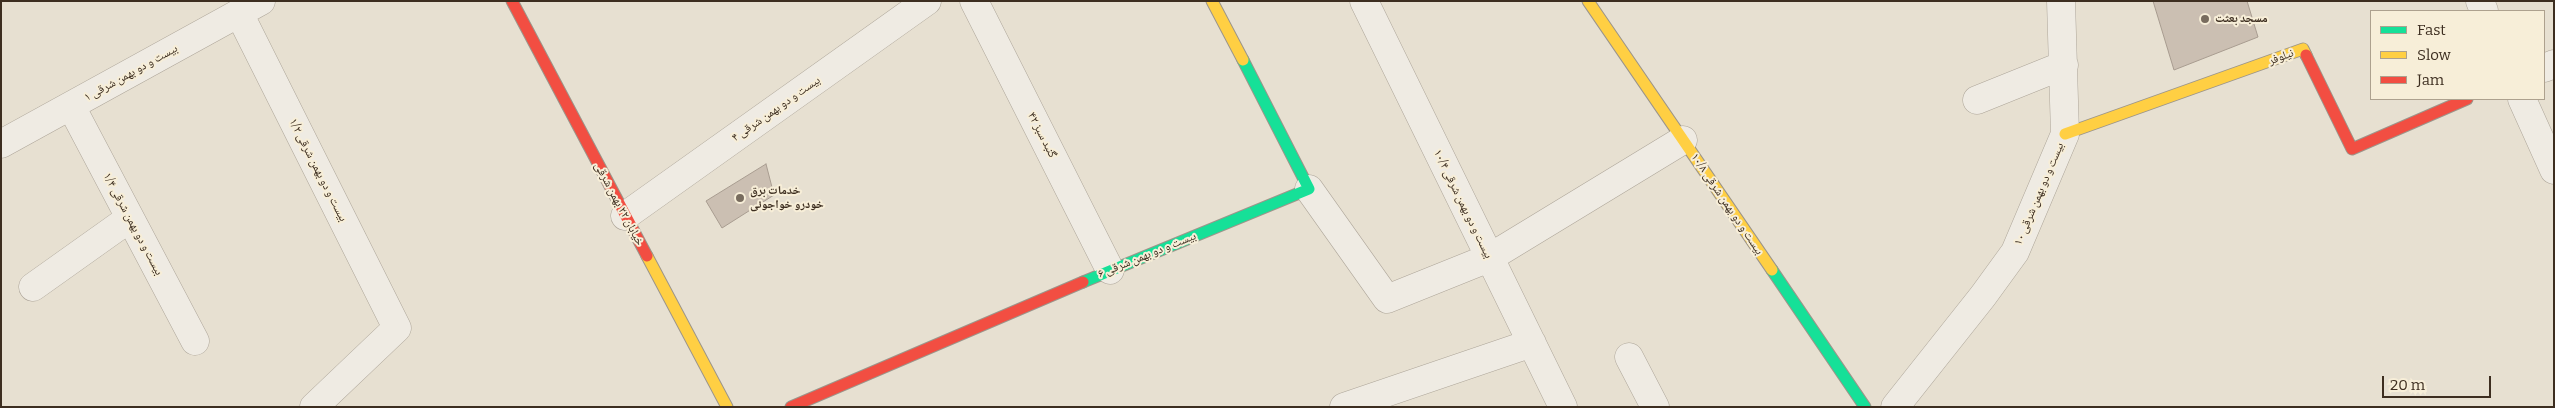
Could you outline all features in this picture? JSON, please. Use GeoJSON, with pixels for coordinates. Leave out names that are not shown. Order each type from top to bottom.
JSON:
{"type":"FeatureCollection","features":[{"type":"Feature","properties":{"kind":"street","name":"خیابان ۲۲ بهمن شرقی"},"geometry":{"type":"LineString","coordinates":[[512,1],[727,407]]}},
{"type":"Feature","properties":{"kind":"street","name":"بیست و دو بهمن شرقی ۴"},"geometry":{"type":"LineString","coordinates":[[625,216],[926,1]]}},
{"type":"Feature","properties":{"kind":"street","name":"گنبد سبز ۴۲"},"geometry":{"type":"LineString","coordinates":[[974,1],[1110,270]]}},
{"type":"Feature","properties":{"kind":"street"},"geometry":{"type":"LineString","coordinates":[[1212,1],[1309,189],[1387,299],[1490,258],[1683,140]]}},
{"type":"Feature","properties":{"kind":"street","name":"بیست و دو بهمن شرقی ۱۰/۴"},"geometry":{"type":"LineString","coordinates":[[1364,1],[1563,407]]}},
{"type":"Feature","properties":{"kind":"street","name":"بیست و دو بهمن شرقی ۱۰/۸"},"geometry":{"type":"LineString","coordinates":[[1588,1],[1865,407]]}},
{"type":"Feature","properties":{"kind":"street","name":"بیست و دو بهمن شرقی ۱۰"},"geometry":{"type":"LineString","coordinates":[[1895,407],[1983,296],[2015,252],[2065,134],[2062,1]]}},
{"type":"Feature","properties":{"kind":"street","name":"بیست و دو بهمن شرقی ۱"},"geometry":{"type":"LineString","coordinates":[[3,139],[71,106],[250,7]]}},
{"type":"Feature","properties":{"kind":"street","name":"بیست و دو بهمن شرقی ۱/۲"},"geometry":{"type":"LineString","coordinates":[[250,7],[397,328],[314,407]]}},
{"type":"Feature","properties":{"kind":"street","name":"نیلوفر"},"geometry":{"type":"LineString","coordinates":[[2065,134],[2303,49],[2352,149],[2465,100]]}},
{"type":"Feature","properties":{"kind":"street"},"geometry":{"type":"LineString","coordinates":[[1977,100],[2064,65]]}},
{"type":"Feature","properties":{"kind":"street"},"geometry":{"type":"LineString","coordinates":[[2522,100],[2554,170]]}},
{"type":"Feature","properties":{"kind":"street","name":"بیست و دو بهمن شرقی ۱/۴"},"geometry":{"type":"LineString","coordinates":[[71,106],[195,341]]}},
{"type":"Feature","properties":{"kind":"street","name":"بیست و دو بهمن شرقی ۶"},"geometry":{"type":"LineString","coordinates":[[792,407],[1110,270],[1309,189]]}},
{"type":"Feature","properties":{"kind":"street"},"geometry":{"type":"LineString","coordinates":[[33,287],[130,218]]}},
{"type":"Feature","properties":{"kind":"street"},"geometry":{"type":"LineString","coordinates":[[1344,407],[1532,343]]}},
{"type":"Feature","properties":{"kind":"street"},"geometry":{"type":"LineString","coordinates":[[1629,357],[1655,407]]}},
{"type":"Feature","properties":{"kind":"building","name":"مسجد بعثت"},"geometry":{"type":"Polygon","coordinates":[[[2153,1],[2247,1],[2258,37],[2174,70],[2153,1]]]}},
{"type":"Feature","properties":{"kind":"building","name":"خدمات برق خودرو خواجوئی"},"geometry":{"type":"Polygon","coordinates":[[[766,164],[774,195],[722,228],[706,201],[766,164]]]}},
{"type":"Feature","properties":{"kind":"traffic: fast"},"geometry":{"type":"LineString","coordinates":[[1083,282],[1309,189],[1243,60]]}},
{"type":"Feature","properties":{"kind":"traffic: fast"},"geometry":{"type":"LineString","coordinates":[[1772,270],[1865,407]]}},
{"type":"Feature","properties":{"kind":"traffic: slow"},"geometry":{"type":"LineString","coordinates":[[1212,1],[1243,60]]}},
{"type":"Feature","properties":{"kind":"traffic: slow"},"geometry":{"type":"LineString","coordinates":[[1588,1],[1772,270]]}},
{"type":"Feature","properties":{"kind":"traffic: slow"},"geometry":{"type":"LineString","coordinates":[[2065,134],[2303,49],[2306,55]]}},
{"type":"Feature","properties":{"kind":"traffic: slow"},"geometry":{"type":"LineString","coordinates":[[647,256],[727,407]]}},
{"type":"Feature","properties":{"kind":"traffic: jam"},"geometry":{"type":"LineString","coordinates":[[512,1],[647,256]]}},
{"type":"Feature","properties":{"kind":"traffic: jam"},"geometry":{"type":"LineString","coordinates":[[2306,55],[2352,149],[2465,100]]}},
{"type":"Feature","properties":{"kind":"traffic: jam"},"geometry":{"type":"LineString","coordinates":[[791,407],[1083,282]]}},
{"type":"Feature","properties":{"kind":"place","name":"مسجد بعثت"},"geometry":{"type":"Point","coordinates":[2205,19]}},
{"type":"Feature","properties":{"kind":"place","name":"خدمات برق خودرو خواجوئی"},"geometry":{"type":"Point","coordinates":[740,198]}}]}
